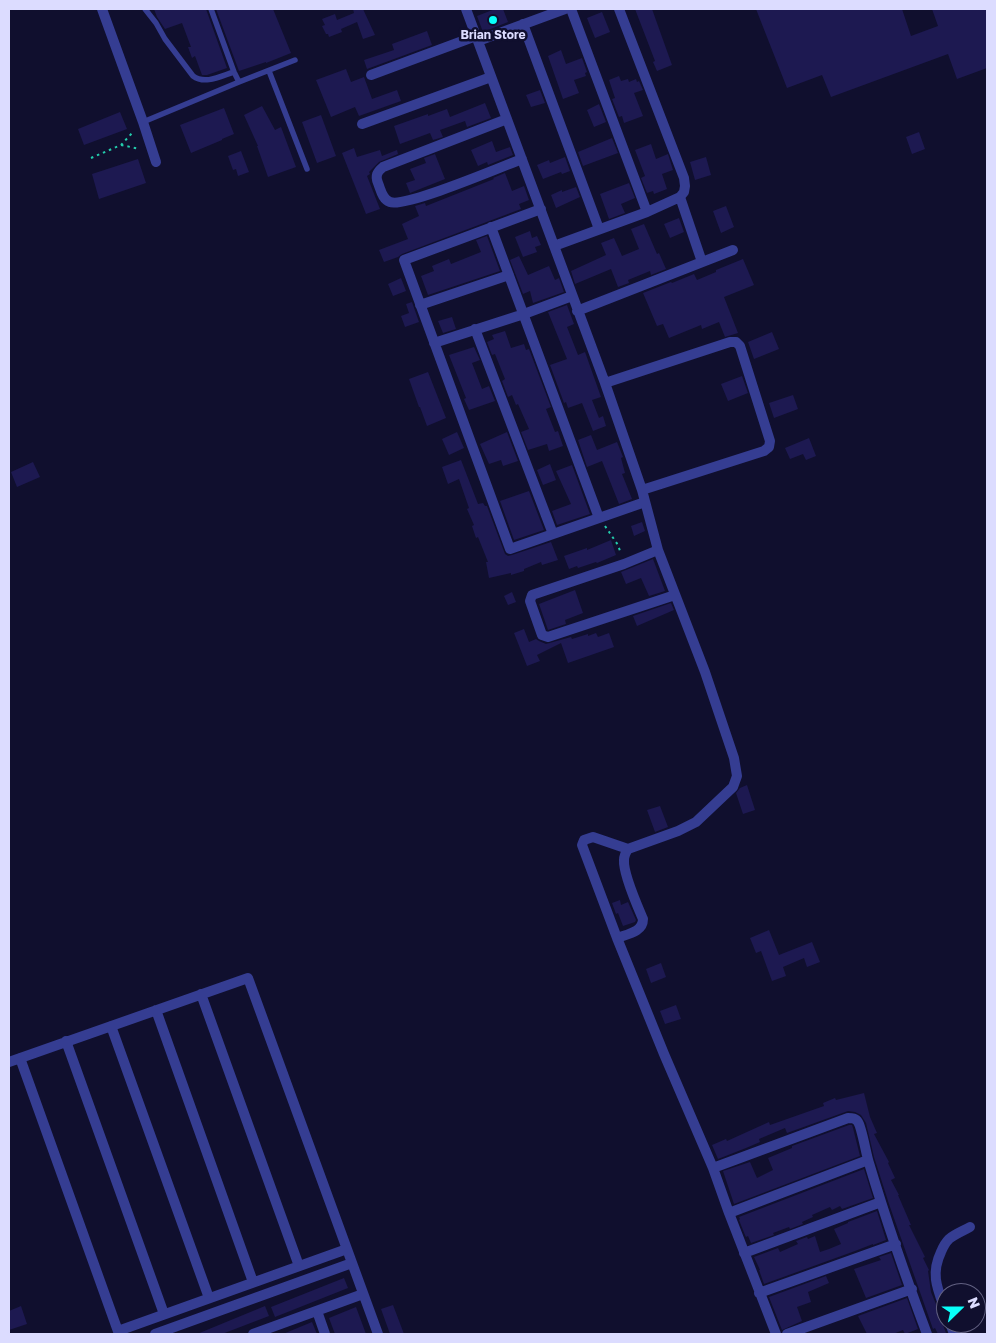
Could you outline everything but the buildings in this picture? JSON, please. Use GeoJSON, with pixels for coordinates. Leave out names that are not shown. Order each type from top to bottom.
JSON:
{"type":"FeatureCollection","features":[{"type":"Feature","properties":{"kind":"street"},"geometry":{"type":"LineString","coordinates":[[102,9],[156,162]]}},
{"type":"Feature","properties":{"kind":"street"},"geometry":{"type":"LineString","coordinates":[[466,9],[605,384],[642,490],[658,550],[708,681],[734,758],[737,776],[733,787],[696,822],[678,831],[628,849],[592,838],[584,840],[582,845],[664,1054],[713,1168],[776,1334]]}},
{"type":"Feature","properties":{"kind":"street"},"geometry":{"type":"LineString","coordinates":[[371,75],[565,9]]}},
{"type":"Feature","properties":{"kind":"street"},"geometry":{"type":"LineString","coordinates":[[571,9],[647,212]]}},
{"type":"Feature","properties":{"kind":"street"},"geometry":{"type":"LineString","coordinates":[[554,246],[647,212],[680,197],[684,192],[684,178],[619,9]]}},
{"type":"Feature","properties":{"kind":"street"},"geometry":{"type":"LineString","coordinates":[[523,24],[599,229]]}},
{"type":"Feature","properties":{"kind":"street"},"geometry":{"type":"LineString","coordinates":[[362,124],[491,77]]}},
{"type":"Feature","properties":{"kind":"street"},"geometry":{"type":"LineString","coordinates":[[507,118],[383,166],[378,171],[376,178],[384,198],[390,203],[400,203],[522,160]]}},
{"type":"Feature","properties":{"kind":"street"},"geometry":{"type":"LineString","coordinates":[[680,197],[702,262]]}},
{"type":"Feature","properties":{"kind":"street"},"geometry":{"type":"LineString","coordinates":[[541,209],[404,260],[510,548],[645,502]]}},
{"type":"Feature","properties":{"kind":"street"},"geometry":{"type":"LineString","coordinates":[[491,227],[599,518]]}},
{"type":"Feature","properties":{"kind":"street"},"geometry":{"type":"LineString","coordinates":[[577,311],[733,250]]}},
{"type":"Feature","properties":{"kind":"street"},"geometry":{"type":"LineString","coordinates":[[420,305],[509,275]]}},
{"type":"Feature","properties":{"kind":"street"},"geometry":{"type":"LineString","coordinates":[[434,344],[572,296]]}},
{"type":"Feature","properties":{"kind":"street"},"geometry":{"type":"LineString","coordinates":[[475,329],[553,534]]}},
{"type":"Feature","properties":{"kind":"street"},"geometry":{"type":"LineString","coordinates":[[605,384],[730,342],[736,342],[740,346],[770,441],[769,447],[764,451],[642,490]]}},
{"type":"Feature","properties":{"kind":"street"},"geometry":{"type":"LineString","coordinates":[[658,550],[624,564],[532,595],[530,601],[542,635],[548,637],[675,595]]}},
{"type":"Feature","properties":{"kind":"street"},"geometry":{"type":"LineString","coordinates":[[618,938],[638,930],[643,924],[643,919],[625,871],[624,862],[628,849]]}},
{"type":"Feature","properties":{"kind":"street"},"geometry":{"type":"LineString","coordinates":[[9,1062],[248,978],[378,1334]]}},
{"type":"Feature","properties":{"kind":"street"},"geometry":{"type":"LineString","coordinates":[[201,994],[299,1266]]}},
{"type":"Feature","properties":{"kind":"street"},"geometry":{"type":"LineString","coordinates":[[156,1010],[254,1282]]}},
{"type":"Feature","properties":{"kind":"street"},"geometry":{"type":"LineString","coordinates":[[111,1026],[209,1298]]}},
{"type":"Feature","properties":{"kind":"street"},"geometry":{"type":"LineString","coordinates":[[66,1042],[164,1314]]}},
{"type":"Feature","properties":{"kind":"street"},"geometry":{"type":"LineString","coordinates":[[20,1058],[119,1333],[164,1314],[347,1249]]}},
{"type":"Feature","properties":{"kind":"street"},"geometry":{"type":"LineString","coordinates":[[713,1168],[848,1118],[853,1118],[858,1122],[881,1202],[912,1289],[923,1333]]}},
{"type":"Feature","properties":{"kind":"street"},"geometry":{"type":"LineString","coordinates":[[729,1213],[868,1160]]}},
{"type":"Feature","properties":{"kind":"street"},"geometry":{"type":"LineString","coordinates":[[744,1253],[881,1202]]}},
{"type":"Feature","properties":{"kind":"street"},"geometry":{"type":"LineString","coordinates":[[936,1284],[935,1272],[938,1258],[944,1245],[950,1238],[970,1227]]}},
{"type":"Feature","properties":{"kind":"street"},"geometry":{"type":"LineString","coordinates":[[760,1293],[896,1244]]}},
{"type":"Feature","properties":{"kind":"street"},"geometry":{"type":"LineString","coordinates":[[155,1334],[352,1263]]}},
{"type":"Feature","properties":{"kind":"street"},"geometry":{"type":"LineString","coordinates":[[787,1334],[912,1289]]}},
{"type":"Feature","properties":{"kind":"street"},"geometry":{"type":"LineString","coordinates":[[254,1334],[275,1330],[317,1311],[363,1294]]}},
{"type":"Feature","properties":{"kind":"street"},"geometry":{"type":"LineString","coordinates":[[317,1311],[325,1334]]}},
{"type":"Feature","properties":{"kind":"lane"},"geometry":{"type":"LineString","coordinates":[[145,9],[165,39],[198,80],[207,81],[234,72]]}},
{"type":"Feature","properties":{"kind":"lane"},"geometry":{"type":"LineString","coordinates":[[212,9],[239,82]]}},
{"type":"Feature","properties":{"kind":"lane"},"geometry":{"type":"LineString","coordinates":[[143,122],[295,60]]}},
{"type":"Feature","properties":{"kind":"lane"},"geometry":{"type":"LineString","coordinates":[[269,71],[307,169]]}},
{"type":"Feature","properties":{"kind":"path"},"geometry":{"type":"LineString","coordinates":[[91,158],[121,145],[143,122]]}},
{"type":"Feature","properties":{"kind":"path"},"geometry":{"type":"LineString","coordinates":[[121,145],[152,152]]}},
{"type":"Feature","properties":{"kind":"path"},"geometry":{"type":"LineString","coordinates":[[599,518],[618,545],[624,564]]}},
{"type":"Feature","properties":{"kind":"place","name":"Brian Store"},"geometry":{"type":"Point","coordinates":[493,20]}}]}
